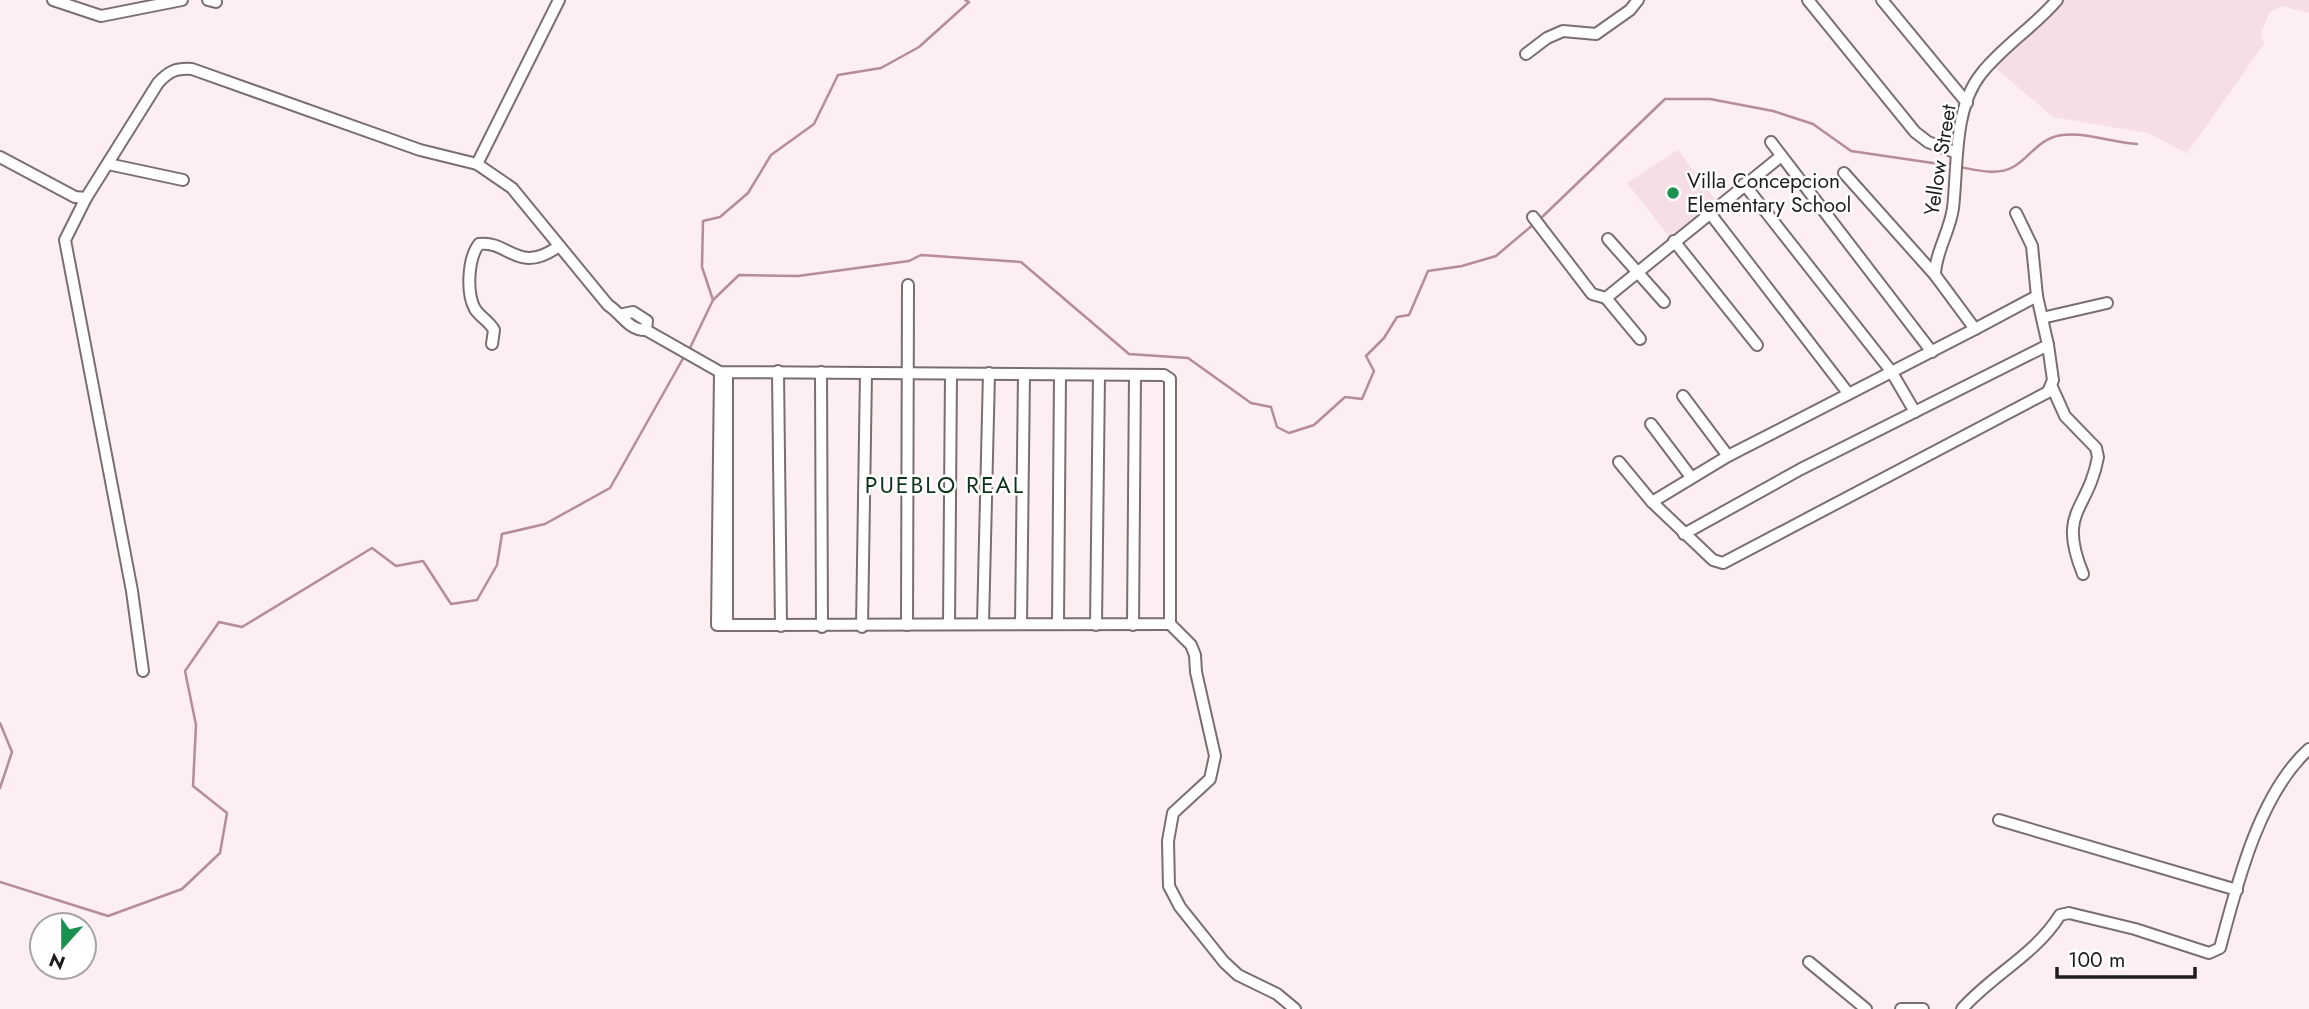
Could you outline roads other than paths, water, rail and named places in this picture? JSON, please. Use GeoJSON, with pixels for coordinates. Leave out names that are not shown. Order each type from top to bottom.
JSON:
{"type":"FeatureCollection","features":[{"type":"Feature","properties":{"kind":"street"},"geometry":{"type":"LineString","coordinates":[[53,0],[101,16],[182,0]]}},
{"type":"Feature","properties":{"kind":"street"},"geometry":{"type":"LineString","coordinates":[[477,164],[559,0]]}},
{"type":"Feature","properties":{"kind":"street"},"geometry":{"type":"LineString","coordinates":[[1526,54],[1546,38],[1563,31],[1597,34],[1630,10],[1639,0]]}},
{"type":"Feature","properties":{"kind":"street"},"geometry":{"type":"LineString","coordinates":[[1808,0],[1915,132],[1928,142],[1957,155]]}},
{"type":"Feature","properties":{"kind":"street"},"geometry":{"type":"LineString","coordinates":[[1882,0],[1967,103]]}},
{"type":"Feature","properties":{"kind":"street","name":"Yellow Street"},"geometry":{"type":"LineString","coordinates":[[1935,275],[1953,210],[1957,155],[1967,103],[1978,77],[2038,23],[2057,0]]}},
{"type":"Feature","properties":{"kind":"street"},"geometry":{"type":"LineString","coordinates":[[143,671],[132,591],[66,249],[69,226],[158,83],[167,73],[177,68],[192,69],[420,150],[477,164],[512,188],[608,306],[622,314],[633,328],[646,330],[724,372],[1099,376],[1164,374],[1170,379],[1170,624],[1191,645],[1195,655],[1196,672],[1215,756],[1210,779],[1173,813],[1168,841],[1170,886],[1180,907],[1224,962],[1238,975],[1277,994],[1295,1009]]}},
{"type":"Feature","properties":{"kind":"street"},"geometry":{"type":"LineString","coordinates":[[1771,142],[1932,352]]}},
{"type":"Feature","properties":{"kind":"street"},"geometry":{"type":"LineString","coordinates":[[0,157],[75,197],[86,198]]}},
{"type":"Feature","properties":{"kind":"street"},"geometry":{"type":"LineString","coordinates":[[1606,298],[1674,240],[1780,157]]}},
{"type":"Feature","properties":{"kind":"street"},"geometry":{"type":"LineString","coordinates":[[108,164],[183,180]]}},
{"type":"Feature","properties":{"kind":"street"},"geometry":{"type":"LineString","coordinates":[[1844,173],[1913,254],[1935,275],[1975,329]]}},
{"type":"Feature","properties":{"kind":"street"},"geometry":{"type":"LineString","coordinates":[[1744,184],[1891,371],[1915,412]]}},
{"type":"Feature","properties":{"kind":"street"},"geometry":{"type":"LineString","coordinates":[[1709,212],[1848,393]]}},
{"type":"Feature","properties":{"kind":"street"},"geometry":{"type":"LineString","coordinates":[[2016,213],[2032,246],[2052,387],[2065,416],[2096,448],[2098,457],[2074,517],[2071,534],[2083,574]]}},
{"type":"Feature","properties":{"kind":"street"},"geometry":{"type":"LineString","coordinates":[[1533,217],[1592,294],[1606,298],[1640,339]]}},
{"type":"Feature","properties":{"kind":"street"},"geometry":{"type":"LineString","coordinates":[[1608,239],[1664,302]]}},
{"type":"Feature","properties":{"kind":"street"},"geometry":{"type":"LineString","coordinates":[[1674,240],[1757,345]]}},
{"type":"Feature","properties":{"kind":"street"},"geometry":{"type":"LineString","coordinates":[[492,344],[494,330],[476,311],[471,298],[471,260],[479,244],[488,243],[516,257],[526,258],[551,252],[559,246]]}},
{"type":"Feature","properties":{"kind":"street"},"geometry":{"type":"LineString","coordinates":[[906,625],[908,285]]}},
{"type":"Feature","properties":{"kind":"street"},"geometry":{"type":"LineString","coordinates":[[1652,502],[1728,456],[2037,296]]}},
{"type":"Feature","properties":{"kind":"street"},"geometry":{"type":"LineString","coordinates":[[2042,318],[2106,303]]}},
{"type":"Feature","properties":{"kind":"street"},"geometry":{"type":"LineString","coordinates":[[1684,534],[2048,345]]}},
{"type":"Feature","properties":{"kind":"street"},"geometry":{"type":"LineString","coordinates":[[778,371],[781,626]]}},
{"type":"Feature","properties":{"kind":"street"},"geometry":{"type":"LineString","coordinates":[[724,372],[717,625],[862,627],[950,624],[1170,624]]}},
{"type":"Feature","properties":{"kind":"street"},"geometry":{"type":"LineString","coordinates":[[821,372],[822,627]]}},
{"type":"Feature","properties":{"kind":"street"},"geometry":{"type":"LineString","coordinates":[[862,627],[866,373]]}},
{"type":"Feature","properties":{"kind":"street"},"geometry":{"type":"LineString","coordinates":[[983,624],[989,373]]}},
{"type":"Feature","properties":{"kind":"street"},"geometry":{"type":"LineString","coordinates":[[950,624],[951,374]]}},
{"type":"Feature","properties":{"kind":"street"},"geometry":{"type":"LineString","coordinates":[[1021,624],[1024,374]]}},
{"type":"Feature","properties":{"kind":"street"},"geometry":{"type":"LineString","coordinates":[[1058,624],[1060,375]]}},
{"type":"Feature","properties":{"kind":"street"},"geometry":{"type":"LineString","coordinates":[[1133,625],[1135,375]]}},
{"type":"Feature","properties":{"kind":"street"},"geometry":{"type":"LineString","coordinates":[[1096,625],[1099,376]]}},
{"type":"Feature","properties":{"kind":"street"},"geometry":{"type":"LineString","coordinates":[[1619,462],[1652,502],[1684,534],[1713,560],[1723,563],[1941,447],[2031,403],[2052,387]]}},
{"type":"Feature","properties":{"kind":"street"},"geometry":{"type":"LineString","coordinates":[[1683,396],[1728,456]]}},
{"type":"Feature","properties":{"kind":"street"},"geometry":{"type":"LineString","coordinates":[[1651,424],[1691,477]]}},
{"type":"Feature","properties":{"kind":"street"},"geometry":{"type":"LineString","coordinates":[[1962,1009],[2045,937],[2060,915],[2069,913],[2216,952],[2220,948],[2268,801],[2287,771],[2309,749]]}},
{"type":"Feature","properties":{"kind":"street"},"geometry":{"type":"LineString","coordinates":[[2000,820],[2237,890]]}},
{"type":"Feature","properties":{"kind":"street"},"geometry":{"type":"LineString","coordinates":[[1809,962],[1866,1009]]}},
{"type":"Feature","properties":{"kind":"street"},"geometry":{"type":"LineString","coordinates":[[1901,1009],[1923,1009]]}},
{"type":"Feature","properties":{"kind":"waterway"},"geometry":{"type":"LineString","coordinates":[[689,350],[713,300],[702,267],[703,221],[720,217],[748,193],[771,155],[814,124],[838,75],[881,68],[919,47],[969,2],[965,0]]}},
{"type":"Feature","properties":{"kind":"waterway"},"geometry":{"type":"LineString","coordinates":[[1539,220],[1665,99],[1710,99],[1773,111],[1813,124],[1851,151],[1953,166]]}},
{"type":"Feature","properties":{"kind":"waterway"},"geometry":{"type":"LineString","coordinates":[[1960,167],[1987,172],[2007,170],[2045,141],[2061,135],[2082,135],[2137,144]]}},
{"type":"Feature","properties":{"kind":"waterway"},"geometry":{"type":"LineString","coordinates":[[713,300],[739,275],[798,276],[909,261],[921,255],[1021,262],[1129,354],[1188,358],[1251,403],[1271,407],[1277,427],[1289,433],[1314,425],[1345,397],[1362,399],[1374,371],[1366,356],[1384,338],[1397,317],[1409,315],[1428,271],[1462,266],[1496,256],[1534,224]]}},
{"type":"Feature","properties":{"kind":"waterway"},"geometry":{"type":"LineString","coordinates":[[0,882],[108,916],[182,889],[220,853],[227,813],[193,786],[196,725],[185,671],[219,622],[242,627],[372,548],[396,566],[423,561],[451,604],[477,600],[497,565],[502,534],[545,524],[610,488],[685,355]]}},
{"type":"Feature","properties":{"kind":"waterway"},"geometry":{"type":"LineString","coordinates":[[0,723],[12,752],[0,788]]}},
{"type":"Feature","properties":{"kind":"place","name":"Villa Concepcion Elementary School"},"geometry":{"type":"Point","coordinates":[1673,193]}},
{"type":"Feature","properties":{"kind":"district","name":"PUEBLO REAL"},"geometry":{"type":"Point","coordinates":[945,485]}}]}
